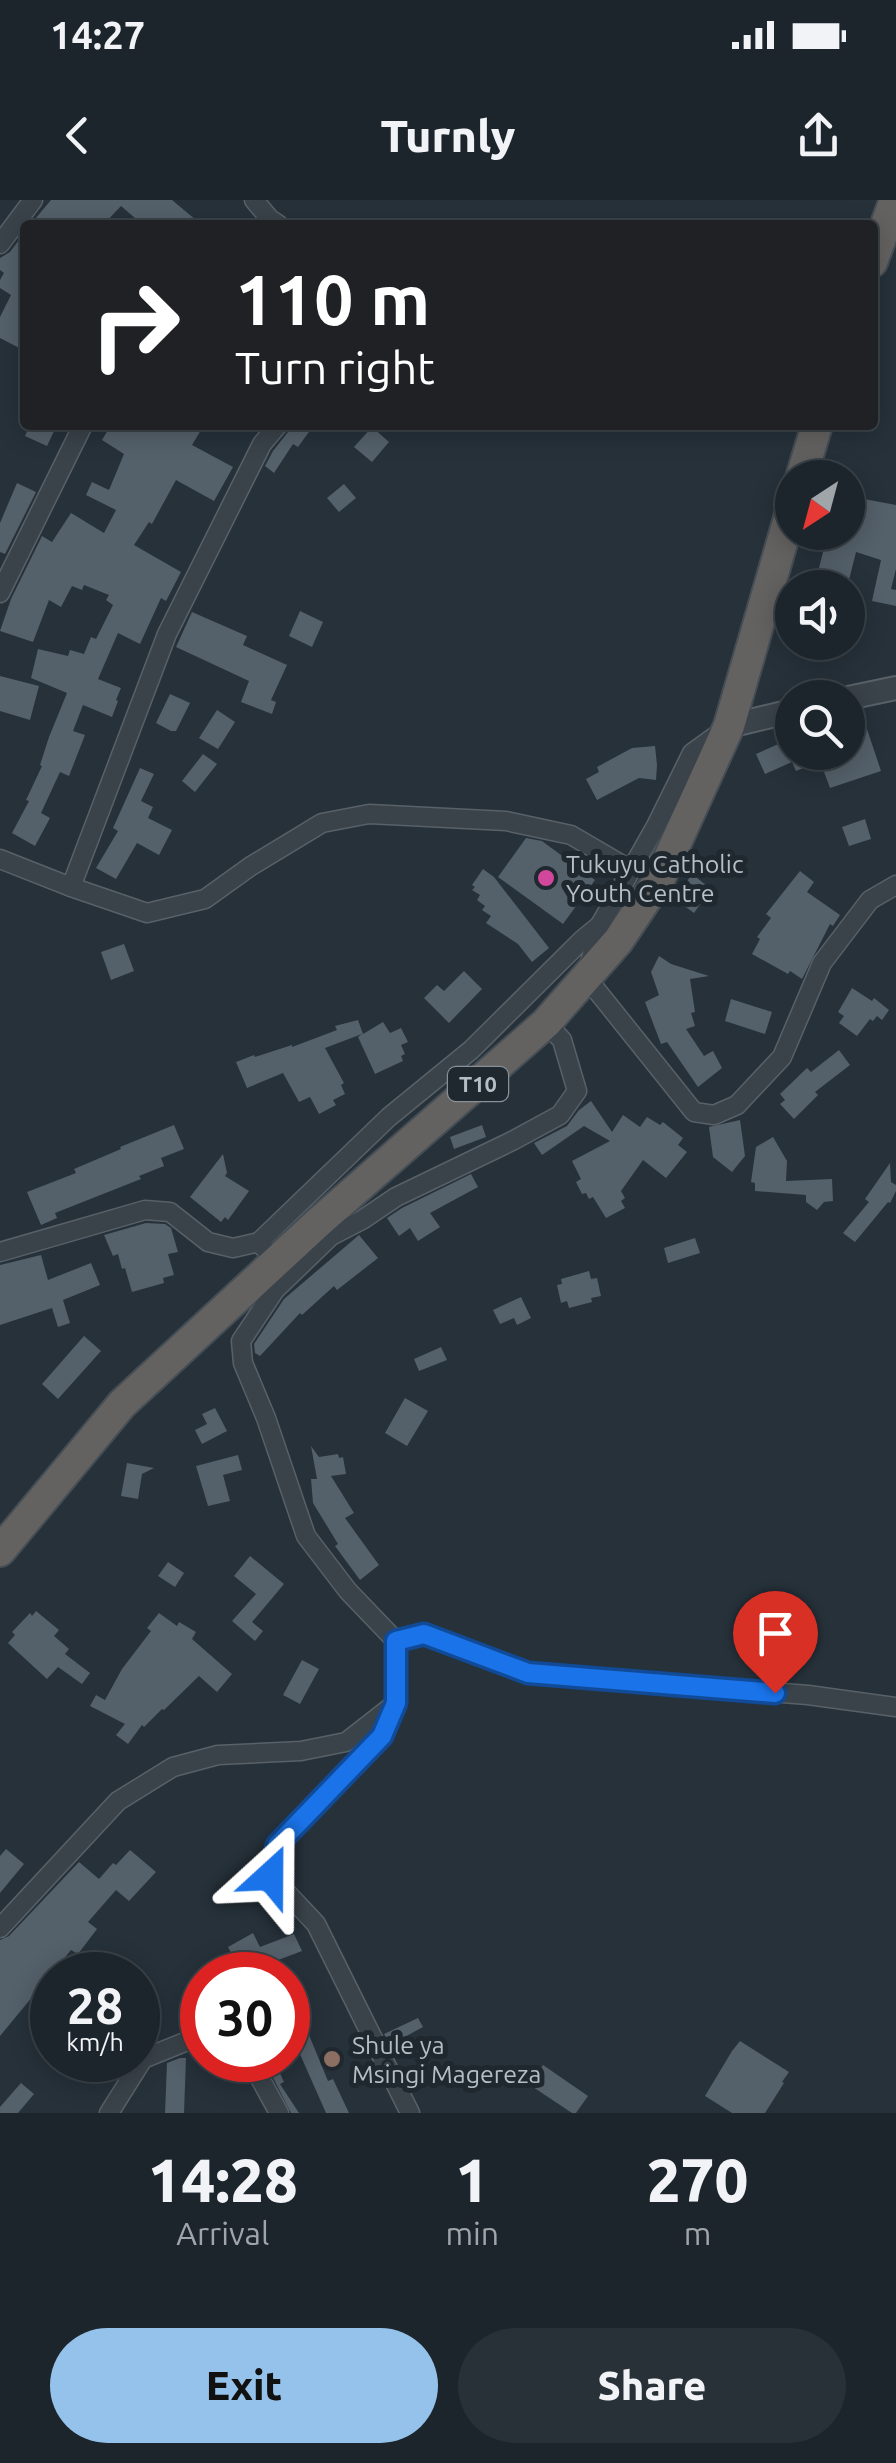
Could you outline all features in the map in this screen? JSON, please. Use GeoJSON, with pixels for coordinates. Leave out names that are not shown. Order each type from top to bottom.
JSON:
{"type":"FeatureCollection","features":[{"type":"Feature","properties":{"kind":"highway"},"geometry":{"type":"LineString","coordinates":[[878,246],[895,200]]}},
{"type":"Feature","properties":{"kind":"highway"},"geometry":{"type":"LineString","coordinates":[[807,460],[816,430]]}},
{"type":"Feature","properties":{"kind":"highway","name":"T10"},"geometry":{"type":"LineString","coordinates":[[0,1551],[122,1404],[268,1252],[326,1229],[546,1024],[618,942],[659,880],[729,726],[780,550]]}},
{"type":"Feature","properties":{"kind":"street"},"geometry":{"type":"LineString","coordinates":[[0,244],[33,200]]}},
{"type":"Feature","properties":{"kind":"street"},"geometry":{"type":"LineString","coordinates":[[0,593],[81,430]]}},
{"type":"Feature","properties":{"kind":"street"},"geometry":{"type":"LineString","coordinates":[[71,887],[167,634],[262,444],[274,430]]}},
{"type":"Feature","properties":{"kind":"street"},"geometry":{"type":"LineString","coordinates":[[865,694],[896,688]]}},
{"type":"Feature","properties":{"kind":"street"},"geometry":{"type":"LineString","coordinates":[[775,715],[729,726],[692,753],[600,924],[586,978],[694,1112],[714,1115],[737,1105],[782,1058],[822,963],[870,900],[896,885]]}},
{"type":"Feature","properties":{"kind":"street"},"geometry":{"type":"LineString","coordinates":[[0,859],[147,912],[205,898],[322,823],[369,814],[506,821],[571,835],[631,870]]}},
{"type":"Feature","properties":{"kind":"street"},"geometry":{"type":"LineString","coordinates":[[0,1252],[145,1210],[170,1212],[208,1242],[268,1252],[390,1117],[460,1058],[600,924]]}},
{"type":"Feature","properties":{"kind":"street"},"geometry":{"type":"LineString","coordinates":[[410,2113],[316,1924],[270,1876],[277,1845],[382,1736],[396,1703],[396,1641],[348,1591],[306,1536],[243,1363],[241,1340],[275,1290],[326,1229],[362,1220],[396,1198],[560,1114],[577,1092],[562,1040],[546,1024]]}},
{"type":"Feature","properties":{"kind":"street"},"geometry":{"type":"LineString","coordinates":[[460,1058],[481,1082]]}},
{"type":"Feature","properties":{"kind":"street"},"geometry":{"type":"LineString","coordinates":[[396,1641],[424,1634],[528,1673],[808,1695],[896,1707]]}},
{"type":"Feature","properties":{"kind":"street"},"geometry":{"type":"LineString","coordinates":[[0,1928],[118,1801],[173,1766],[218,1755],[301,1751],[346,1742],[396,1703]]}},
{"type":"Feature","properties":{"kind":"street"},"geometry":{"type":"LineString","coordinates":[[109,2113],[143,2060],[180,2044]]}},
{"type":"Feature","properties":{"kind":"street"},"geometry":{"type":"LineString","coordinates":[[262,2082],[279,2113]]}},
{"type":"Feature","properties":{"kind":"building"},"geometry":{"type":"Polygon","coordinates":[[[51,200],[172,200],[196,220],[137,220],[121,206],[108,220],[34,220],[51,200]]]}},
{"type":"Feature","properties":{"kind":"building"},"geometry":{"type":"Polygon","coordinates":[[[20,239],[20,348],[0,338],[0,317],[11,295],[0,288],[4,273],[0,270],[0,258],[20,239]]]}},
{"type":"Feature","properties":{"kind":"building"},"geometry":{"type":"Polygon","coordinates":[[[28,430],[55,430],[47,446],[25,436],[28,430]]]}},
{"type":"Feature","properties":{"kind":"building"},"geometry":{"type":"Polygon","coordinates":[[[108,430],[201,430],[192,445],[233,467],[214,501],[176,480],[152,524],[149,522],[134,545],[181,572],[166,601],[161,598],[140,644],[118,633],[98,679],[121,688],[112,717],[83,705],[73,731],[85,735],[69,776],[60,772],[41,813],[50,818],[35,846],[12,833],[29,801],[26,800],[67,693],[31,678],[38,649],[68,656],[70,650],[84,654],[113,605],[106,600],[109,595],[84,585],[82,590],[72,586],[61,607],[49,600],[33,642],[0,631],[42,536],[52,542],[71,513],[104,533],[116,510],[86,495],[92,482],[109,490],[124,454],[102,440],[108,430]]]}},
{"type":"Feature","properties":{"kind":"building"},"geometry":{"type":"Polygon","coordinates":[[[310,430],[298,447],[293,444],[274,473],[265,466],[288,432],[310,430]]]}},
{"type":"Feature","properties":{"kind":"building"},"geometry":{"type":"Polygon","coordinates":[[[369,430],[375,430],[389,442],[372,462],[354,447],[369,430]]]}},
{"type":"Feature","properties":{"kind":"building"},"geometry":{"type":"Polygon","coordinates":[[[17,483],[36,492],[5,554],[0,552],[0,523],[17,483]]]}},
{"type":"Feature","properties":{"kind":"building"},"geometry":{"type":"Polygon","coordinates":[[[344,484],[356,498],[339,512],[327,498],[344,484]]]}},
{"type":"Feature","properties":{"kind":"building"},"geometry":{"type":"Polygon","coordinates":[[[865,499],[896,505],[896,569],[891,589],[896,590],[896,606],[872,601],[881,560],[856,552],[852,570],[818,570],[824,550],[865,550],[865,499]]]}},
{"type":"Feature","properties":{"kind":"building"},"geometry":{"type":"Polygon","coordinates":[[[300,611],[323,622],[312,647],[289,636],[300,611]]]}},
{"type":"Feature","properties":{"kind":"building"},"geometry":{"type":"Polygon","coordinates":[[[192,612],[247,636],[243,645],[287,665],[271,700],[276,702],[272,714],[241,702],[249,681],[176,647],[192,612]]]}},
{"type":"Feature","properties":{"kind":"building"},"geometry":{"type":"Polygon","coordinates":[[[0,676],[39,686],[30,720],[0,711],[0,676]]]}},
{"type":"Feature","properties":{"kind":"building"},"geometry":{"type":"Polygon","coordinates":[[[170,694],[190,703],[176,731],[156,723],[170,694]]]}},
{"type":"Feature","properties":{"kind":"building"},"geometry":{"type":"Polygon","coordinates":[[[217,710],[235,722],[218,749],[199,738],[217,710]]]}},
{"type":"Feature","properties":{"kind":"building"},"geometry":{"type":"Polygon","coordinates":[[[865,723],[881,771],[830,788],[823,770],[865,770],[865,723]]]}},
{"type":"Feature","properties":{"kind":"building"},"geometry":{"type":"Polygon","coordinates":[[[655,746],[656,780],[639,778],[597,800],[586,779],[599,772],[597,767],[632,748],[655,746]]]}},
{"type":"Feature","properties":{"kind":"building"},"geometry":{"type":"Polygon","coordinates":[[[775,746],[775,770],[765,774],[756,754],[775,746]]]}},
{"type":"Feature","properties":{"kind":"building"},"geometry":{"type":"Polygon","coordinates":[[[203,754],[217,764],[195,792],[182,781],[203,754]]]}},
{"type":"Feature","properties":{"kind":"building"},"geometry":{"type":"Polygon","coordinates":[[[140,768],[154,774],[141,801],[153,807],[148,818],[172,830],[159,855],[137,843],[116,879],[96,868],[118,831],[113,828],[140,768]]]}},
{"type":"Feature","properties":{"kind":"building"},"geometry":{"type":"Polygon","coordinates":[[[865,819],[871,839],[849,846],[842,827],[865,819]]]}},
{"type":"Feature","properties":{"kind":"building"},"geometry":{"type":"Polygon","coordinates":[[[526,838],[542,841],[595,880],[563,924],[498,877],[526,838]]]}},
{"type":"Feature","properties":{"kind":"building"},"geometry":{"type":"Polygon","coordinates":[[[483,869],[494,877],[549,948],[532,962],[518,944],[486,923],[491,916],[482,910],[485,906],[477,900],[480,895],[472,890],[483,869]]]}},
{"type":"Feature","properties":{"kind":"building"},"geometry":{"type":"Polygon","coordinates":[[[800,871],[814,882],[807,892],[840,915],[833,926],[830,924],[802,979],[752,954],[760,939],[757,937],[771,918],[766,914],[800,871]]]}},
{"type":"Feature","properties":{"kind":"building"},"geometry":{"type":"Polygon","coordinates":[[[692,874],[711,889],[694,913],[675,899],[692,874]]]}},
{"type":"Feature","properties":{"kind":"building"},"geometry":{"type":"Polygon","coordinates":[[[124,944],[134,971],[111,980],[101,952],[124,944]]]}},
{"type":"Feature","properties":{"kind":"building"},"geometry":{"type":"Polygon","coordinates":[[[659,956],[709,976],[690,979],[695,1026],[686,1029],[704,1056],[713,1051],[722,1068],[698,1087],[667,1042],[661,1044],[645,1002],[659,995],[651,972],[659,956]]]}},
{"type":"Feature","properties":{"kind":"building"},"geometry":{"type":"Polygon","coordinates":[[[464,971],[482,989],[449,1023],[424,998],[437,985],[444,991],[464,971]]]}},
{"type":"Feature","properties":{"kind":"building"},"geometry":{"type":"Polygon","coordinates":[[[852,988],[889,1010],[882,1020],[877,1016],[873,1021],[870,1019],[857,1036],[839,1023],[844,1016],[838,1012],[852,988]]]}},
{"type":"Feature","properties":{"kind":"building"},"geometry":{"type":"Polygon","coordinates":[[[731,999],[772,1012],[765,1034],[725,1021],[731,999]]]}},
{"type":"Feature","properties":{"kind":"building"},"geometry":{"type":"Polygon","coordinates":[[[358,1020],[363,1034],[383,1022],[390,1033],[401,1028],[408,1042],[401,1045],[405,1054],[401,1056],[403,1061],[375,1074],[358,1037],[362,1034],[325,1048],[344,1083],[341,1085],[345,1094],[333,1100],[336,1105],[319,1114],[310,1097],[299,1102],[283,1073],[247,1088],[236,1062],[292,1047],[337,1030],[335,1026],[358,1020]]]}},
{"type":"Feature","properties":{"kind":"building"},"geometry":{"type":"Polygon","coordinates":[[[839,1050],[850,1065],[815,1092],[818,1095],[794,1119],[780,1104],[785,1100],[780,1094],[807,1068],[811,1072],[839,1050]]]}},
{"type":"Feature","properties":{"kind":"building"},"geometry":{"type":"Polygon","coordinates":[[[591,1101],[612,1132],[623,1115],[640,1127],[647,1117],[660,1125],[663,1122],[683,1138],[678,1145],[687,1152],[666,1178],[643,1160],[621,1191],[625,1208],[606,1218],[593,1197],[582,1194],[576,1182],[581,1179],[572,1161],[610,1141],[584,1126],[542,1155],[534,1143],[567,1126],[591,1101]]]}},
{"type":"Feature","properties":{"kind":"building"},"geometry":{"type":"Polygon","coordinates":[[[740,1120],[745,1156],[732,1172],[713,1157],[709,1127],[740,1120]]]}},
{"type":"Feature","properties":{"kind":"building"},"geometry":{"type":"Polygon","coordinates":[[[174,1125],[184,1149],[161,1158],[164,1166],[55,1213],[57,1218],[41,1225],[27,1192],[76,1173],[74,1169],[174,1125]]]}},
{"type":"Feature","properties":{"kind":"building"},"geometry":{"type":"Polygon","coordinates":[[[482,1125],[486,1137],[454,1149],[450,1137],[482,1125]]]}},
{"type":"Feature","properties":{"kind":"building"},"geometry":{"type":"Polygon","coordinates":[[[773,1137],[787,1161],[786,1181],[832,1179],[833,1201],[824,1202],[817,1210],[806,1202],[806,1195],[755,1191],[755,1183],[751,1182],[756,1147],[773,1137]]]}},
{"type":"Feature","properties":{"kind":"building"},"geometry":{"type":"Polygon","coordinates":[[[223,1154],[225,1176],[249,1191],[228,1220],[225,1217],[221,1222],[190,1197],[223,1154]]]}},
{"type":"Feature","properties":{"kind":"building"},"geometry":{"type":"Polygon","coordinates":[[[890,1163],[891,1182],[896,1191],[855,1242],[843,1233],[869,1202],[865,1199],[890,1163]]]}},
{"type":"Feature","properties":{"kind":"building"},"geometry":{"type":"Polygon","coordinates":[[[471,1174],[478,1187],[430,1213],[440,1227],[418,1241],[410,1228],[399,1236],[387,1218],[471,1174]]]}},
{"type":"Feature","properties":{"kind":"building"},"geometry":{"type":"Polygon","coordinates":[[[146,1223],[171,1228],[178,1252],[168,1254],[174,1275],[163,1278],[164,1283],[132,1292],[125,1268],[122,1269],[118,1254],[113,1256],[104,1235],[146,1223]]]}},
{"type":"Feature","properties":{"kind":"building"},"geometry":{"type":"Polygon","coordinates":[[[359,1235],[378,1258],[300,1313],[260,1356],[255,1353],[254,1344],[284,1299],[359,1235]]]}},
{"type":"Feature","properties":{"kind":"building"},"geometry":{"type":"Polygon","coordinates":[[[695,1238],[700,1253],[668,1263],[664,1248],[695,1238]]]}},
{"type":"Feature","properties":{"kind":"building"},"geometry":{"type":"Polygon","coordinates":[[[41,1255],[48,1280],[91,1263],[100,1285],[63,1300],[70,1323],[58,1327],[52,1308],[0,1325],[0,1265],[41,1255]]]}},
{"type":"Feature","properties":{"kind":"building"},"geometry":{"type":"Polygon","coordinates":[[[589,1271],[591,1279],[597,1278],[601,1296],[569,1308],[567,1301],[561,1303],[557,1285],[562,1284],[561,1279],[589,1271]]]}},
{"type":"Feature","properties":{"kind":"building"},"geometry":{"type":"Polygon","coordinates":[[[521,1297],[531,1318],[517,1325],[514,1318],[500,1324],[493,1310],[521,1297]]]}},
{"type":"Feature","properties":{"kind":"building"},"geometry":{"type":"Polygon","coordinates":[[[84,1336],[101,1351],[58,1399],[42,1384],[84,1336]]]}},
{"type":"Feature","properties":{"kind":"building"},"geometry":{"type":"Polygon","coordinates":[[[441,1347],[447,1360],[419,1371],[414,1359],[441,1347]]]}},
{"type":"Feature","properties":{"kind":"building"},"geometry":{"type":"Polygon","coordinates":[[[405,1398],[428,1411],[407,1446],[385,1433],[405,1398]]]}},
{"type":"Feature","properties":{"kind":"building"},"geometry":{"type":"Polygon","coordinates":[[[215,1408],[227,1431],[202,1444],[195,1430],[207,1424],[202,1414],[215,1408]]]}},
{"type":"Feature","properties":{"kind":"building"},"geometry":{"type":"Polygon","coordinates":[[[311,1446],[319,1457],[343,1457],[346,1474],[331,1476],[354,1513],[345,1518],[379,1565],[360,1580],[335,1546],[338,1544],[313,1503],[311,1479],[317,1479],[311,1446]]]}},
{"type":"Feature","properties":{"kind":"building"},"geometry":{"type":"Polygon","coordinates":[[[238,1455],[242,1470],[223,1475],[230,1501],[208,1506],[196,1466],[238,1455]]]}},
{"type":"Feature","properties":{"kind":"building"},"geometry":{"type":"Polygon","coordinates":[[[127,1463],[154,1468],[142,1474],[138,1499],[121,1496],[127,1463]]]}},
{"type":"Feature","properties":{"kind":"building"},"geometry":{"type":"Polygon","coordinates":[[[250,1556],[284,1584],[252,1622],[263,1631],[255,1641],[232,1621],[256,1594],[234,1576],[250,1556]]]}},
{"type":"Feature","properties":{"kind":"building"},"geometry":{"type":"Polygon","coordinates":[[[168,1562],[184,1573],[175,1587],[158,1576],[168,1562]]]}},
{"type":"Feature","properties":{"kind":"building"},"geometry":{"type":"Polygon","coordinates":[[[36,1611],[59,1630],[54,1636],[69,1649],[65,1654],[90,1673],[82,1684],[58,1667],[47,1679],[8,1643],[15,1635],[12,1632],[36,1611]]]}},
{"type":"Feature","properties":{"kind":"building"},"geometry":{"type":"Polygon","coordinates":[[[159,1613],[177,1626],[179,1622],[196,1632],[192,1639],[232,1674],[217,1692],[199,1676],[142,1725],[128,1744],[116,1735],[125,1724],[90,1706],[96,1695],[105,1700],[159,1613]]]}},
{"type":"Feature","properties":{"kind":"building"},"geometry":{"type":"Polygon","coordinates":[[[302,1660],[319,1669],[300,1704],[283,1695],[302,1660]]]}},
{"type":"Feature","properties":{"kind":"building"},"geometry":{"type":"Polygon","coordinates":[[[6,1849],[24,1864],[0,1893],[0,1856],[6,1849]]]}},
{"type":"Feature","properties":{"kind":"building"},"geometry":{"type":"Polygon","coordinates":[[[130,1850],[156,1872],[129,1901],[116,1890],[88,1922],[97,1929],[80,1952],[30,1952],[30,2000],[0,2036],[0,1940],[9,1936],[79,1862],[99,1879],[113,1863],[116,1865],[130,1850]]]}},
{"type":"Feature","properties":{"kind":"building"},"geometry":{"type":"Polygon","coordinates":[[[253,1933],[260,1947],[294,1934],[302,1951],[231,1952],[228,1947],[253,1933]]]}},
{"type":"Feature","properties":{"kind":"building"},"geometry":{"type":"Polygon","coordinates":[[[418,2018],[423,2027],[390,2045],[384,2034],[418,2018]]]}},
{"type":"Feature","properties":{"kind":"building"},"geometry":{"type":"Polygon","coordinates":[[[310,2038],[328,2081],[333,2079],[349,2113],[326,2113],[310,2077],[310,2038]]]}},
{"type":"Feature","properties":{"kind":"building"},"geometry":{"type":"Polygon","coordinates":[[[740,2041],[789,2072],[765,2113],[732,2113],[705,2096],[740,2041]]]}},
{"type":"Feature","properties":{"kind":"building"},"geometry":{"type":"Polygon","coordinates":[[[180,2058],[180,2082],[185,2082],[184,2113],[165,2113],[167,2063],[180,2058]]]}},
{"type":"Feature","properties":{"kind":"building"},"geometry":{"type":"Polygon","coordinates":[[[543,2065],[588,2096],[576,2113],[530,2085],[543,2065]]]}},
{"type":"Feature","properties":{"kind":"building"},"geometry":{"type":"Polygon","coordinates":[[[275,2082],[284,2082],[280,2084],[299,2113],[291,2113],[275,2082]]]}},
{"type":"Feature","properties":{"kind":"building"},"geometry":{"type":"Polygon","coordinates":[[[21,2083],[34,2094],[18,2113],[0,2113],[0,2107],[21,2083]]]}},
{"type":"Feature","properties":{"kind":"place","name":"Tukuyu Catholic Youth Centre"},"geometry":{"type":"Point","coordinates":[546,878]}},
{"type":"Feature","properties":{"kind":"place","name":"Shule ya Msingi Magereza"},"geometry":{"type":"Point","coordinates":[332,2059]}},
{"type":"Feature","properties":{"kind":"route"},"geometry":{"type":"LineString","coordinates":[[270,1876],[277,1845],[382,1736],[396,1703],[396,1641],[424,1634],[528,1673],[775,1693]]}}]}
